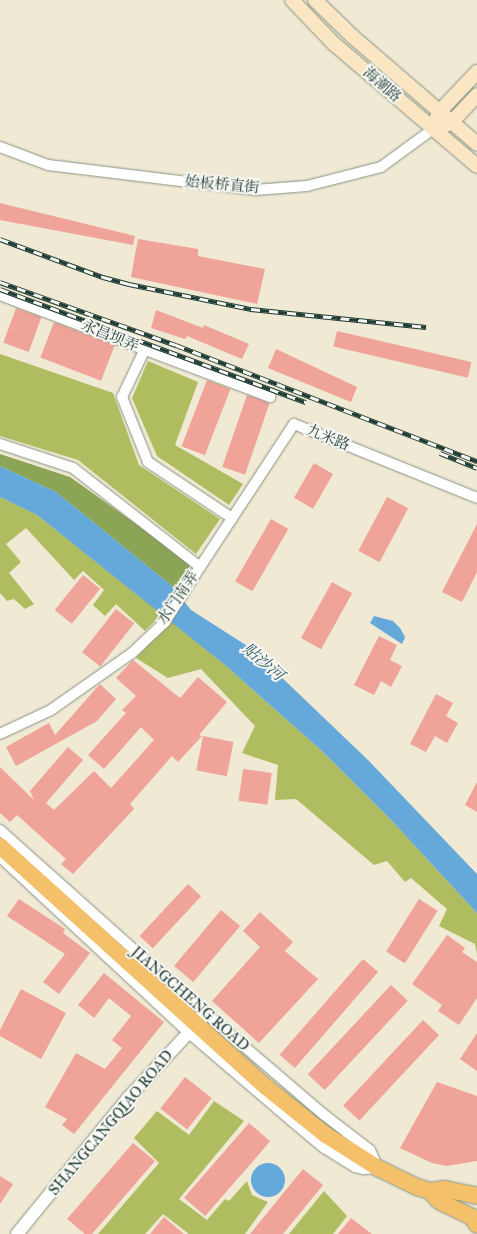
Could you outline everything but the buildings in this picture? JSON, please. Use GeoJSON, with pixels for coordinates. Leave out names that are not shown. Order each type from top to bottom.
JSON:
{"type":"FeatureCollection","features":[{"type":"Feature","properties":{"kind":"main road","name":"海潮路"},"geometry":{"type":"LineString","coordinates":[[292,0],[333,43],[477,166]]}},
{"type":"Feature","properties":{"kind":"main road","name":"海潮路"},"geometry":{"type":"LineString","coordinates":[[315,0],[352,36],[477,144]]}},
{"type":"Feature","properties":{"kind":"main road"},"geometry":{"type":"LineString","coordinates":[[433,129],[440,111],[477,72]]}},
{"type":"Feature","properties":{"kind":"main road"},"geometry":{"type":"LineString","coordinates":[[433,129],[451,123],[477,95]]}},
{"type":"Feature","properties":{"kind":"main road","name":"JIANGCHENG ROAD"},"geometry":{"type":"LineString","coordinates":[[0,846],[266,1087],[320,1130],[378,1168],[430,1191],[439,1201],[472,1217],[477,1225]]}},
{"type":"Feature","properties":{"kind":"main road","name":"JIANGCHENG ROAD"},"geometry":{"type":"LineString","coordinates":[[430,1191],[445,1189],[477,1196]]}},
{"type":"Feature","properties":{"kind":"street","name":"始板桥直街"},"geometry":{"type":"LineString","coordinates":[[0,147],[48,165],[255,190],[306,186],[381,167],[433,129]]}},
{"type":"Feature","properties":{"kind":"street","name":"永昌坝弄"},"geometry":{"type":"LineString","coordinates":[[0,295],[145,350],[122,397],[148,462],[232,518]]}},
{"type":"Feature","properties":{"kind":"street"},"geometry":{"type":"LineString","coordinates":[[145,350],[270,397]]}},
{"type":"Feature","properties":{"kind":"street","name":"九米路"},"geometry":{"type":"LineString","coordinates":[[200,567],[294,424],[477,498]]}},
{"type":"Feature","properties":{"kind":"street","name":"水门南弄"},"geometry":{"type":"LineString","coordinates":[[0,444],[73,468],[200,567],[165,622],[132,653],[51,710],[0,734]]}},
{"type":"Feature","properties":{"kind":"street","name":"JIANGCHENG ROAD"},"geometry":{"type":"LineString","coordinates":[[0,830],[197,1024]]}},
{"type":"Feature","properties":{"kind":"street","name":"JIANGCHENG ROAD"},"geometry":{"type":"LineString","coordinates":[[0,857],[197,1024]]}},
{"type":"Feature","properties":{"kind":"street","name":"SHANGCANGQIAO ROAD"},"geometry":{"type":"LineString","coordinates":[[17,1234],[128,1098],[197,1024]]}},
{"type":"Feature","properties":{"kind":"green space"},"geometry":{"type":"Polygon","coordinates":[[[0,354],[113,393],[139,465],[220,519],[196,554],[78,460],[0,436],[0,354]]]}},
{"type":"Feature","properties":{"kind":"green space"},"geometry":{"type":"Polygon","coordinates":[[[148,361],[198,382],[175,445],[243,484],[229,505],[157,456],[132,398],[148,361]]]}},
{"type":"Feature","properties":{"kind":"green space"},"geometry":{"type":"Polygon","coordinates":[[[0,454],[70,477],[191,563],[177,595],[172,586],[56,492],[0,466],[0,454]]]}},
{"type":"Feature","properties":{"kind":"green space"},"geometry":{"type":"Polygon","coordinates":[[[0,497],[37,515],[162,614],[145,631],[116,604],[105,616],[93,605],[104,590],[83,571],[74,580],[26,528],[6,544],[21,562],[9,573],[34,604],[25,609],[14,599],[7,601],[0,593],[0,497]]]}},
{"type":"Feature","properties":{"kind":"green space"},"geometry":{"type":"Polygon","coordinates":[[[171,621],[225,665],[322,751],[392,821],[477,913],[477,955],[475,944],[439,926],[447,909],[411,878],[405,882],[387,861],[374,865],[296,799],[275,800],[278,765],[242,753],[255,726],[201,669],[168,678],[136,658],[171,621]]]}},
{"type":"Feature","properties":{"kind":"green space"},"geometry":{"type":"Polygon","coordinates":[[[214,1101],[244,1121],[179,1199],[207,1220],[225,1199],[229,1201],[247,1181],[252,1195],[268,1202],[245,1234],[189,1234],[163,1214],[145,1234],[98,1234],[159,1163],[134,1138],[157,1111],[189,1135],[214,1101]]]}},
{"type":"Feature","properties":{"kind":"green space"},"geometry":{"type":"Polygon","coordinates":[[[324,1191],[347,1216],[333,1234],[289,1234],[324,1191]]]}},
{"type":"Feature","properties":{"kind":"water","name":"贴沙河"},"geometry":{"type":"Polygon","coordinates":[[[0,466],[56,492],[172,586],[191,610],[252,649],[368,760],[477,874],[477,913],[392,821],[322,751],[225,665],[37,515],[0,497],[0,466]]]}},
{"type":"Feature","properties":{"kind":"water"},"geometry":{"type":"Polygon","coordinates":[[[374,616],[393,621],[400,628],[405,637],[402,644],[370,623],[374,616]]]}},
{"type":"Feature","properties":{"kind":"water"},"geometry":{"type":"Polygon","coordinates":[[[271,1163],[280,1168],[284,1173],[284,1187],[280,1192],[275,1196],[265,1197],[261,1196],[252,1187],[251,1177],[252,1173],[261,1164],[271,1163]]]}},
{"type":"Feature","properties":{"kind":"railway"},"geometry":{"type":"LineString","coordinates":[[0,239],[103,277],[129,284],[251,309],[426,327]]}},
{"type":"Feature","properties":{"kind":"railway"},"geometry":{"type":"LineString","coordinates":[[0,282],[176,345],[477,461]]}},
{"type":"Feature","properties":{"kind":"railway"},"geometry":{"type":"LineString","coordinates":[[0,289],[306,402]]}},
{"type":"Feature","properties":{"kind":"railway"},"geometry":{"type":"LineString","coordinates":[[440,453],[477,468]]}}]}
